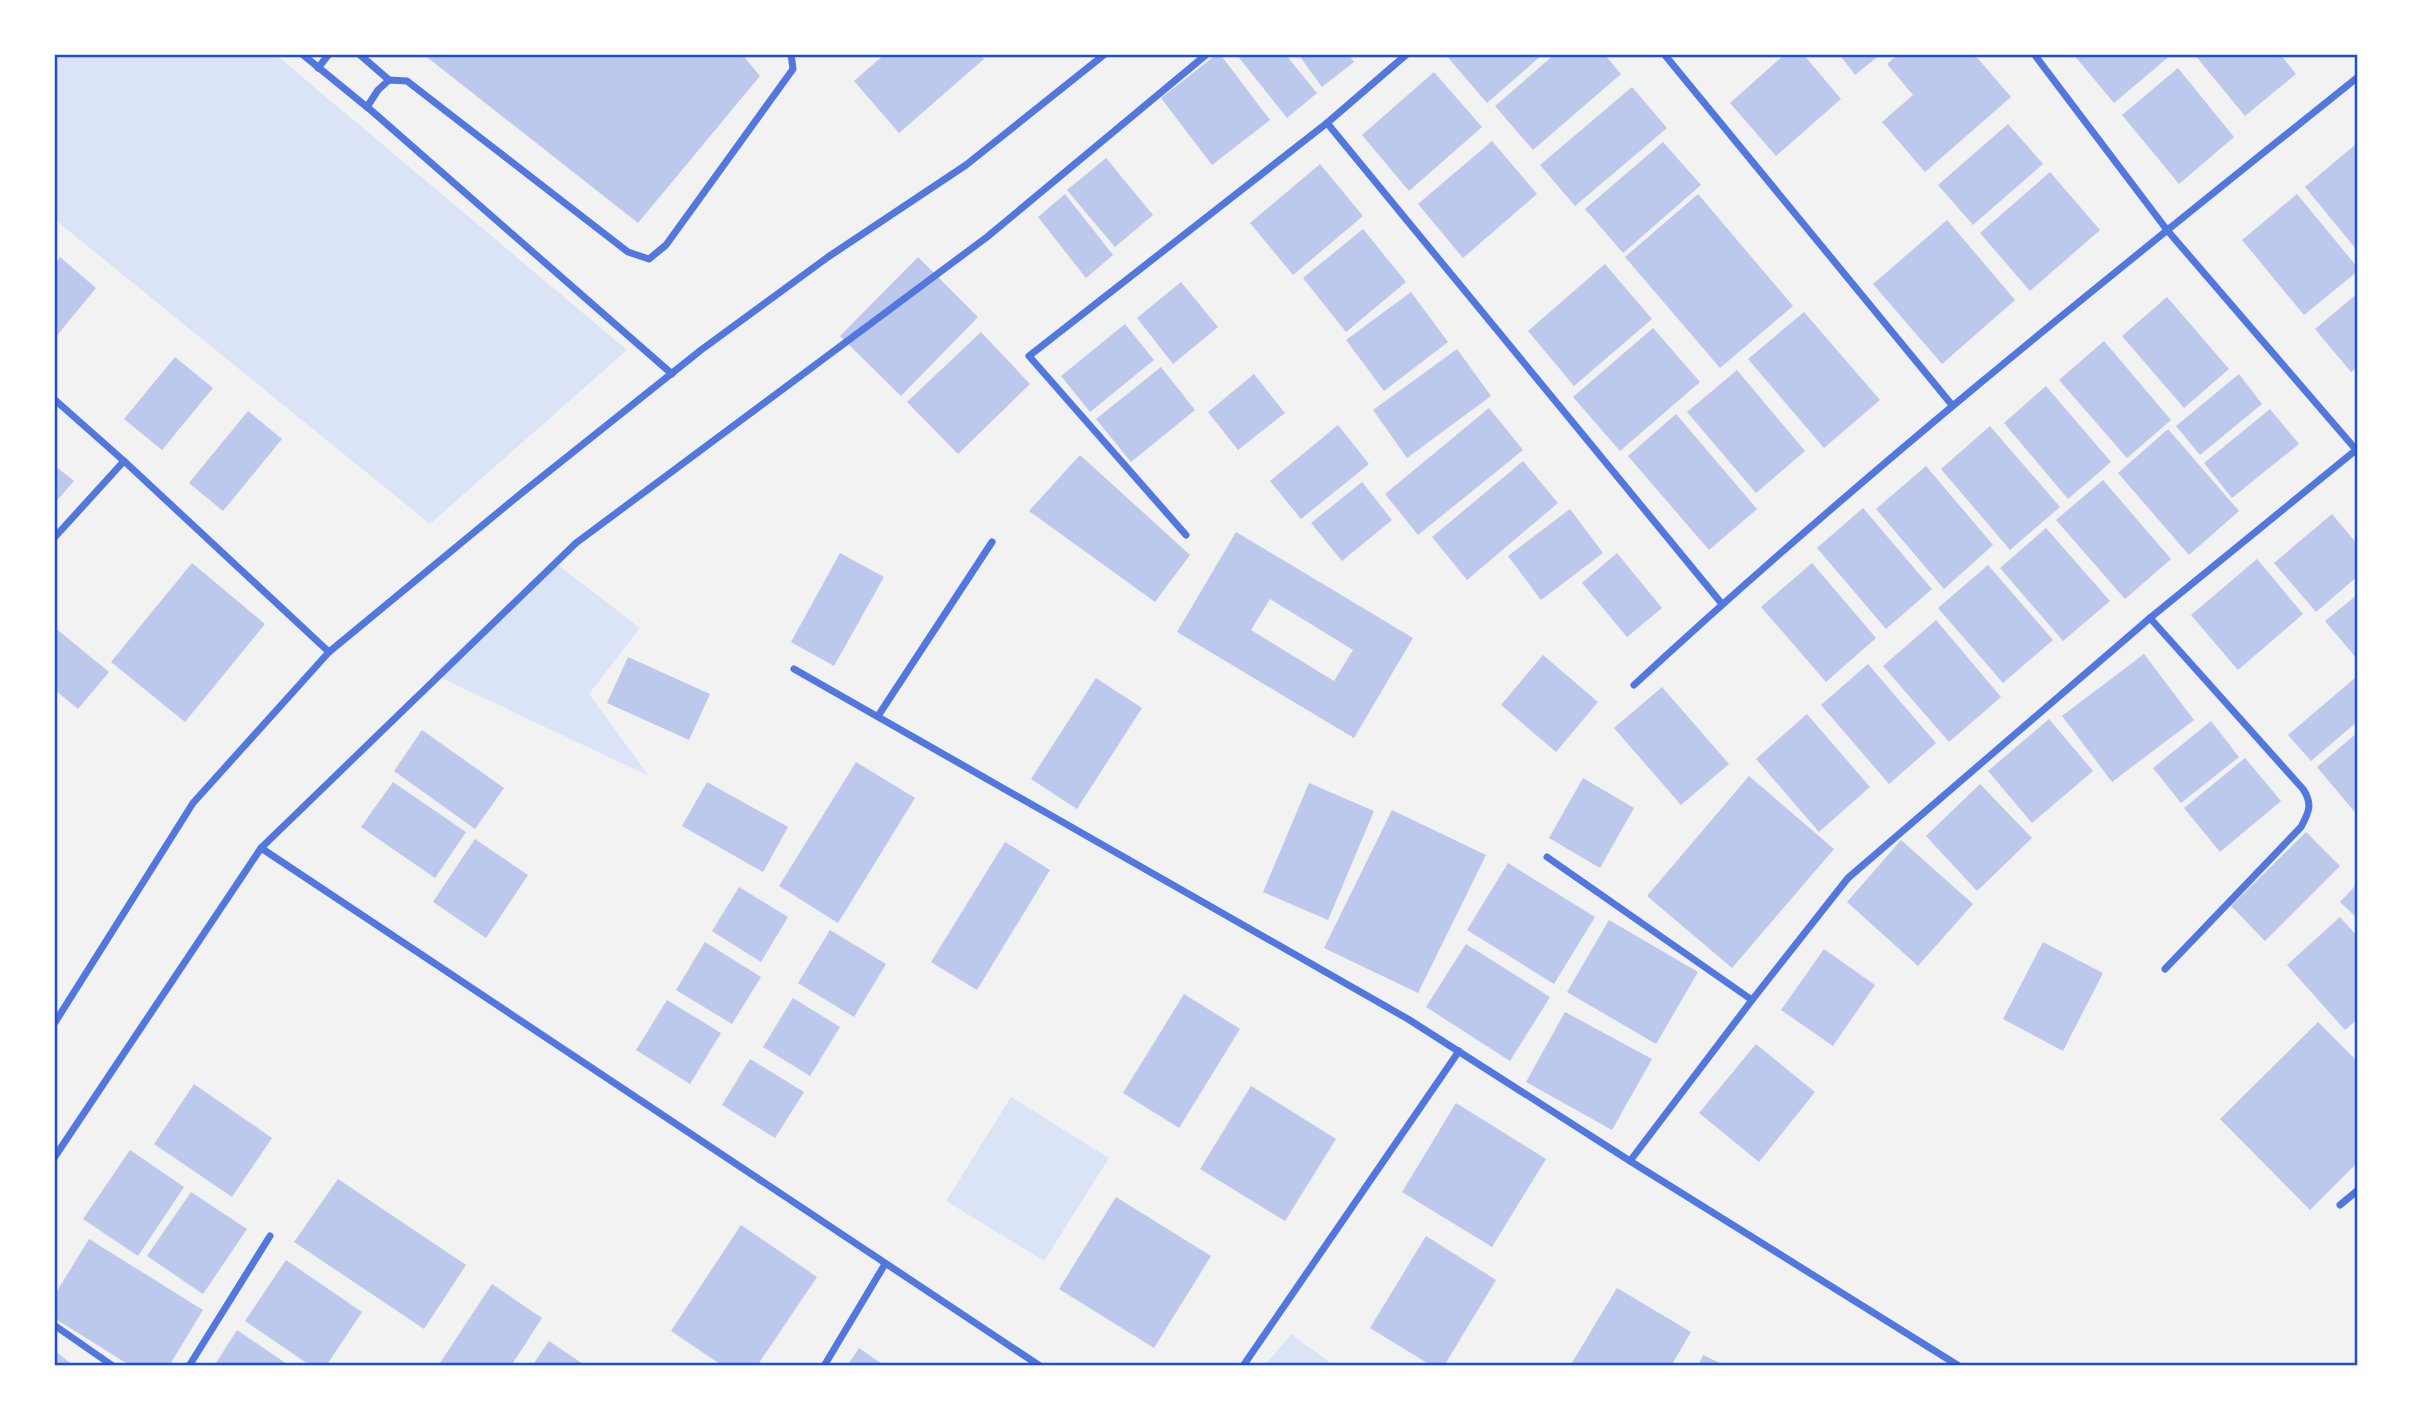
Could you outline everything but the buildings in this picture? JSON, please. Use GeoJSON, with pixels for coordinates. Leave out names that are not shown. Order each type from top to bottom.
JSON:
{"type":"FeatureCollection","features":[{"type":"Feature","properties":{"kind":"street"},"geometry":{"type":"LineString","coordinates":[[302,54],[367,107],[672,374]]}},
{"type":"Feature","properties":{"kind":"street"},"geometry":{"type":"LineString","coordinates":[[318,68],[329,54]]}},
{"type":"Feature","properties":{"kind":"street"},"geometry":{"type":"LineString","coordinates":[[359,54],[389,80],[407,81],[628,252],[649,259],[666,245],[793,69],[791,54]]}},
{"type":"Feature","properties":{"kind":"street"},"geometry":{"type":"LineString","coordinates":[[54,1024],[192,803],[329,652],[518,496],[672,374],[828,257],[965,165],[1105,54]]}},
{"type":"Feature","properties":{"kind":"street"},"geometry":{"type":"LineString","coordinates":[[54,1158],[261,848],[576,542],[987,237],[1207,54]]}},
{"type":"Feature","properties":{"kind":"street"},"geometry":{"type":"LineString","coordinates":[[1186,535],[1028,356],[1327,123],[1407,54]]}},
{"type":"Feature","properties":{"kind":"street"},"geometry":{"type":"LineString","coordinates":[[1664,54],[1952,405]]}},
{"type":"Feature","properties":{"kind":"street"},"geometry":{"type":"LineString","coordinates":[[1630,1161],[1848,878],[2150,618],[2357,451],[2167,230],[2034,54]]}},
{"type":"Feature","properties":{"kind":"street"},"geometry":{"type":"LineString","coordinates":[[1634,685],[1722,604],[1952,405],[2358,77]]}},
{"type":"Feature","properties":{"kind":"street"},"geometry":{"type":"LineString","coordinates":[[367,107],[389,80]]}},
{"type":"Feature","properties":{"kind":"street"},"geometry":{"type":"LineString","coordinates":[[1327,123],[1722,604]]}},
{"type":"Feature","properties":{"kind":"street"},"geometry":{"type":"LineString","coordinates":[[54,399],[329,652]]}},
{"type":"Feature","properties":{"kind":"street"},"geometry":{"type":"LineString","coordinates":[[54,538],[124,461]]}},
{"type":"Feature","properties":{"kind":"street"},"geometry":{"type":"LineString","coordinates":[[878,716],[992,542]]}},
{"type":"Feature","properties":{"kind":"street"},"geometry":{"type":"LineString","coordinates":[[2150,618],[2303,789],[2310,801],[2309,813],[2301,827],[2165,969]]}},
{"type":"Feature","properties":{"kind":"street"},"geometry":{"type":"LineString","coordinates":[[794,669],[1396,1012],[1959,1366]]}},
{"type":"Feature","properties":{"kind":"street"},"geometry":{"type":"LineString","coordinates":[[261,848],[1040,1366]]}},
{"type":"Feature","properties":{"kind":"street"},"geometry":{"type":"LineString","coordinates":[[1547,857],[1752,1000]]}},
{"type":"Feature","properties":{"kind":"street"},"geometry":{"type":"LineString","coordinates":[[1243,1366],[1459,1051]]}},
{"type":"Feature","properties":{"kind":"street"},"geometry":{"type":"LineString","coordinates":[[2340,1205],[2358,1190]]}},
{"type":"Feature","properties":{"kind":"street"},"geometry":{"type":"LineString","coordinates":[[189,1366],[270,1236]]}},
{"type":"Feature","properties":{"kind":"street"},"geometry":{"type":"LineString","coordinates":[[824,1366],[885,1264]]}},
{"type":"Feature","properties":{"kind":"street"},"geometry":{"type":"LineString","coordinates":[[54,1325],[113,1366]]}},
{"type":"Feature","properties":{"kind":"shaded area"},"geometry":{"type":"Polygon","coordinates":[[[54,54],[275,54],[627,350],[430,524],[54,219],[54,54]]]}},
{"type":"Feature","properties":{"kind":"shaded area"},"geometry":{"type":"Polygon","coordinates":[[[554,562],[640,628],[589,694],[649,776],[433,674],[554,562]]]}},
{"type":"Feature","properties":{"kind":"shaded area"},"geometry":{"type":"Polygon","coordinates":[[[1011,1097],[1109,1158],[1044,1261],[946,1201],[1011,1097]]]}},
{"type":"Feature","properties":{"kind":"shaded area"},"geometry":{"type":"Polygon","coordinates":[[[1291,1334],[1335,1366],[1264,1366],[1291,1334]]]}}]}
